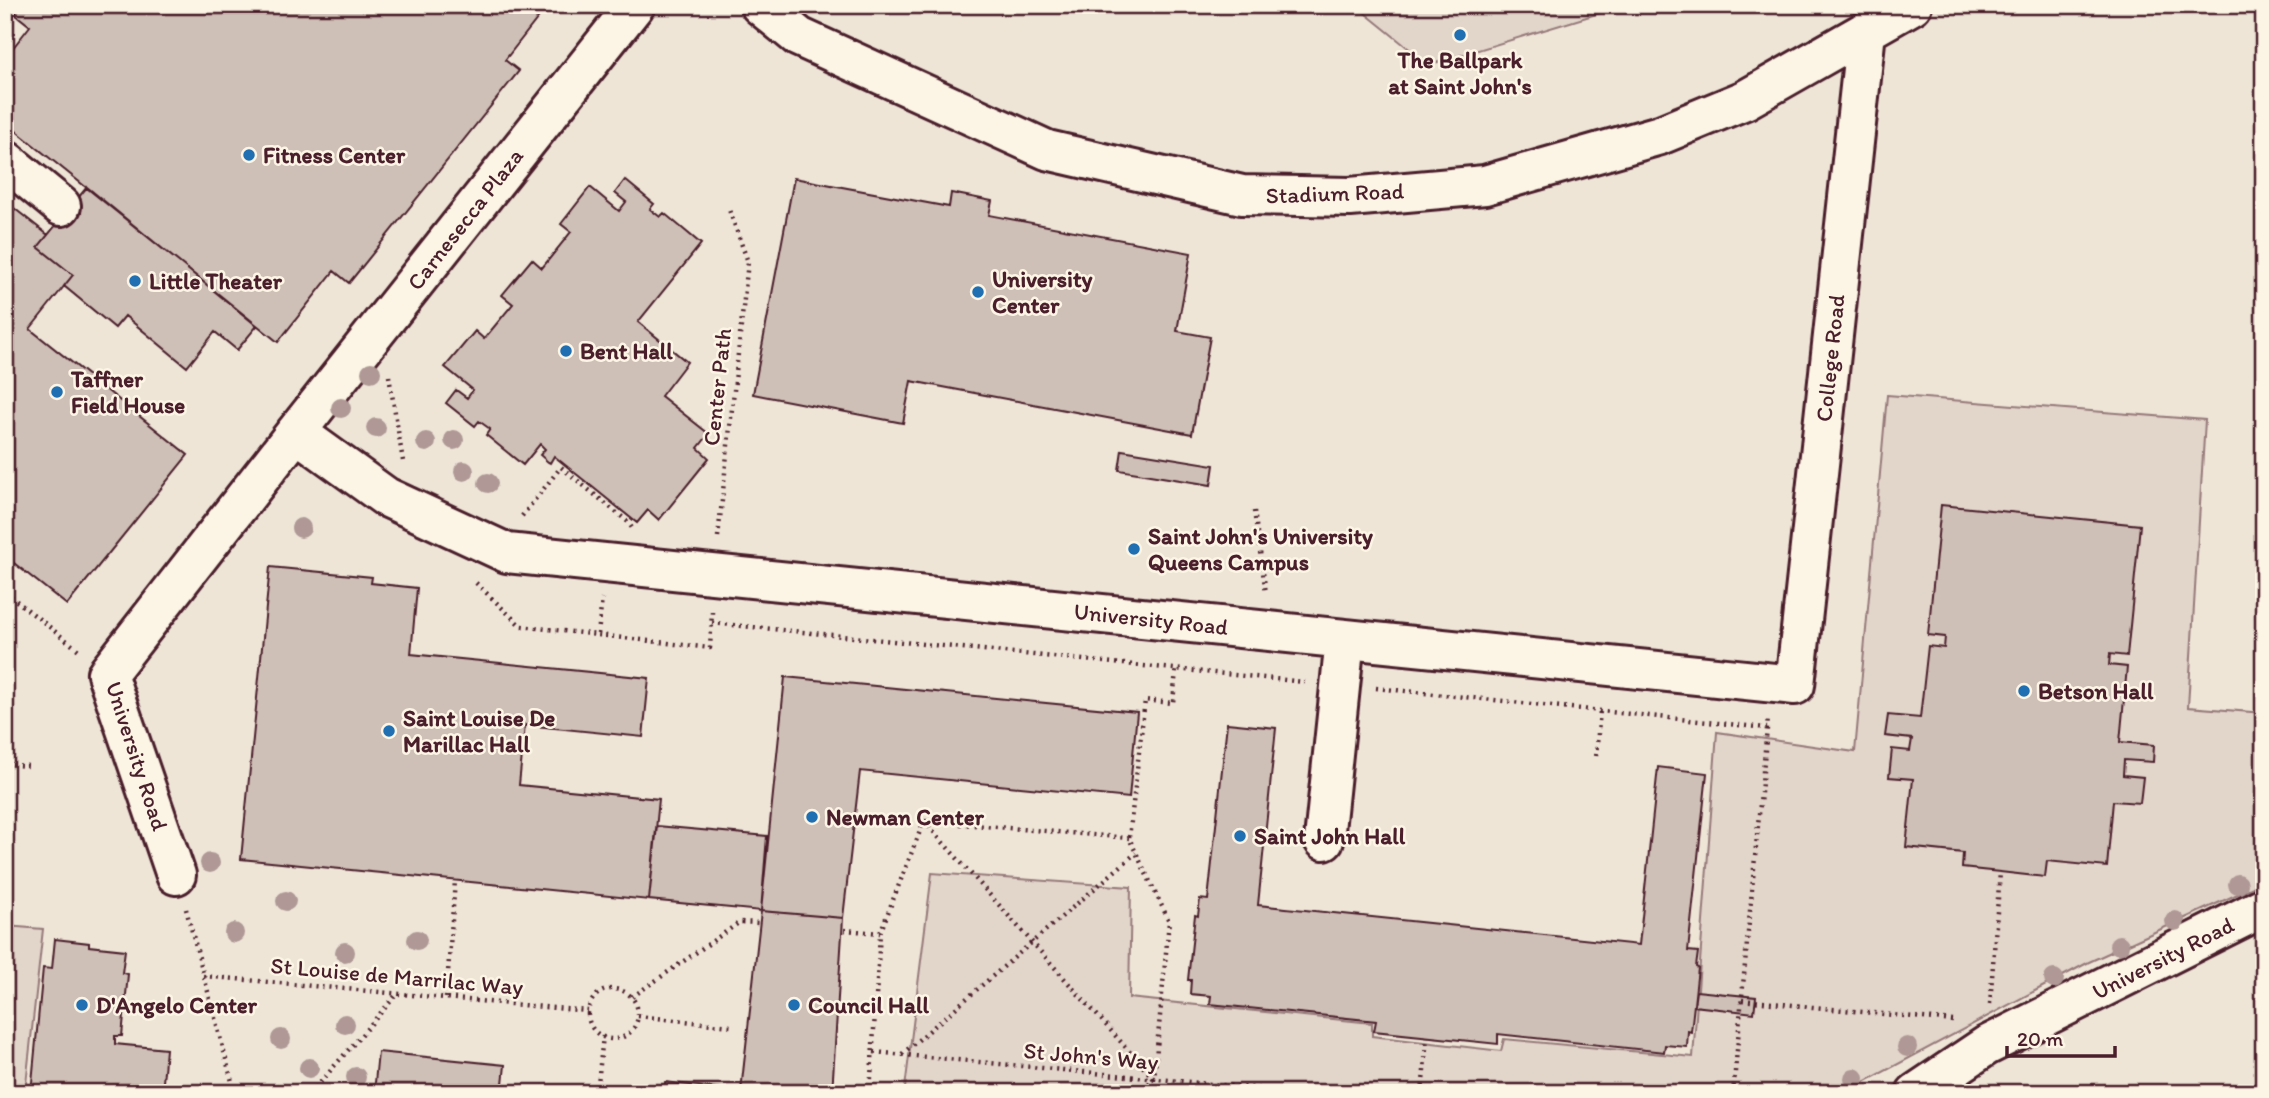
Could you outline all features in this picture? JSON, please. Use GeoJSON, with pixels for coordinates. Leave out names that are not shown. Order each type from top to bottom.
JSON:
{"type":"FeatureCollection","features":[{"type":"Feature","properties":{"kind":"lane","name":"Carnesecca Plaza"},"geometry":{"type":"LineString","coordinates":[[296,432],[635,5]]}},
{"type":"Feature","properties":{"kind":"lane","name":"Stadium Road"},"geometry":{"type":"LineString","coordinates":[[760,5],[799,37],[1046,150],[1242,195],[1350,197],[1485,185],[1672,130],[1745,100],[1912,5]]}},
{"type":"Feature","properties":{"kind":"lane","name":"College Road"},"geometry":{"type":"LineString","coordinates":[[1783,684],[1866,32]]}},
{"type":"Feature","properties":{"kind":"lane"},"geometry":{"type":"LineString","coordinates":[[5,160],[61,206]]}},
{"type":"Feature","properties":{"kind":"lane","name":"University Road"},"geometry":{"type":"LineString","coordinates":[[176,875],[107,674],[296,432],[386,497],[507,553],[713,591],[1272,632],[1783,684]]}},
{"type":"Feature","properties":{"kind":"lane"},"geometry":{"type":"LineString","coordinates":[[1324,840],[1345,639]]}},
{"type":"Feature","properties":{"kind":"lane","name":"University Road"},"geometry":{"type":"LineString","coordinates":[[1916,1093],[1987,1035],[2264,907]]}},
{"type":"Feature","properties":{"kind":"path","name":"Center Path"},"geometry":{"type":"LineString","coordinates":[[712,623],[713,591],[748,262],[728,207]]}},
{"type":"Feature","properties":{"kind":"path"},"geometry":{"type":"LineString","coordinates":[[388,372],[403,461]]}},
{"type":"Feature","properties":{"kind":"path"},"geometry":{"type":"LineString","coordinates":[[522,516],[561,467],[628,522],[633,530]]}},
{"type":"Feature","properties":{"kind":"path"},"geometry":{"type":"LineString","coordinates":[[1254,512],[1272,632]]}},
{"type":"Feature","properties":{"kind":"path"},"geometry":{"type":"LineString","coordinates":[[473,580],[521,626],[710,648],[712,623],[1312,683]]}},
{"type":"Feature","properties":{"kind":"path"},"geometry":{"type":"LineString","coordinates":[[5,592],[48,624]]}},
{"type":"Feature","properties":{"kind":"path"},"geometry":{"type":"LineString","coordinates":[[598,634],[602,594]]}},
{"type":"Feature","properties":{"kind":"path"},"geometry":{"type":"LineString","coordinates":[[1138,1093],[1154,1079],[1169,921],[1129,838],[1145,700],[1173,702],[1176,670]]}},
{"type":"Feature","properties":{"kind":"path"},"geometry":{"type":"LineString","coordinates":[[1733,1093],[1767,728],[1783,684]]}},
{"type":"Feature","properties":{"kind":"path"},"geometry":{"type":"LineString","coordinates":[[1365,687],[1767,728]]}},
{"type":"Feature","properties":{"kind":"path"},"geometry":{"type":"LineString","coordinates":[[1596,756],[1600,711]]}},
{"type":"Feature","properties":{"kind":"path"},"geometry":{"type":"LineString","coordinates":[[5,764],[27,766]]}},
{"type":"Feature","properties":{"kind":"path"},"geometry":{"type":"LineString","coordinates":[[924,821],[1129,838]]}},
{"type":"Feature","properties":{"kind":"path"},"geometry":{"type":"LineString","coordinates":[[870,1093],[880,933],[924,821]]}},
{"type":"Feature","properties":{"kind":"path"},"geometry":{"type":"LineString","coordinates":[[924,821],[1154,1079]]}},
{"type":"Feature","properties":{"kind":"path"},"geometry":{"type":"LineString","coordinates":[[901,1055],[1136,853]]}},
{"type":"Feature","properties":{"kind":"path"},"geometry":{"type":"LineString","coordinates":[[1742,1000],[1987,1035],[2000,873]]}},
{"type":"Feature","properties":{"kind":"path"},"geometry":{"type":"LineString","coordinates":[[176,875],[235,1093]]}},
{"type":"Feature","properties":{"kind":"path"},"geometry":{"type":"LineString","coordinates":[[446,998],[455,881]]}},
{"type":"Feature","properties":{"kind":"path"},"geometry":{"type":"LineString","coordinates":[[632,997],[740,922],[758,923]]}},
{"type":"Feature","properties":{"kind":"path"},"geometry":{"type":"LineString","coordinates":[[844,930],[880,933]]}},
{"type":"Feature","properties":{"kind":"path","name":"St Louise de Marrilac Way"},"geometry":{"type":"LineString","coordinates":[[203,975],[588,1011]]}},
{"type":"Feature","properties":{"kind":"path"},"geometry":{"type":"LineString","coordinates":[[610,989],[625,992],[632,997],[638,1016],[634,1027],[621,1037],[613,1039],[603,1036],[592,1027],[588,1011],[595,996],[610,989]]}},
{"type":"Feature","properties":{"kind":"path"},"geometry":{"type":"LineString","coordinates":[[311,1093],[398,994]]}},
{"type":"Feature","properties":{"kind":"path"},"geometry":{"type":"LineString","coordinates":[[638,1016],[731,1026]]}},
{"type":"Feature","properties":{"kind":"path"},"geometry":{"type":"LineString","coordinates":[[597,1093],[603,1036]]}},
{"type":"Feature","properties":{"kind":"path"},"geometry":{"type":"LineString","coordinates":[[1422,1093],[1427,1037]]}},
{"type":"Feature","properties":{"kind":"path","name":"St John's Way"},"geometry":{"type":"LineString","coordinates":[[874,1052],[1305,1093]]}},
{"type":"Feature","properties":{"kind":"shaded area","name":"Saint John's University Queens Campus"},"geometry":{"type":"Polygon","coordinates":[[[5,5],[2264,5],[2264,1093],[5,1093],[5,5]]]}},
{"type":"Feature","properties":{"kind":"shaded area","name":"The Ballpark at Saint John's"},"geometry":{"type":"Polygon","coordinates":[[[1355,5],[1626,5],[1429,65],[1355,5]]]}},
{"type":"Feature","properties":{"kind":"shaded area"},"geometry":{"type":"Polygon","coordinates":[[[1887,395],[2205,420],[2188,707],[2264,713],[2264,882],[2089,962],[1844,1093],[902,1093],[905,1088],[932,873],[1131,887],[1129,998],[1372,1023],[1372,1036],[1501,1051],[1504,1039],[1693,1057],[1717,732],[1855,752],[1887,395]]]}},
{"type":"Feature","properties":{"kind":"shaded area"},"geometry":{"type":"Polygon","coordinates":[[[5,926],[43,929],[25,1093],[5,1093],[5,926]]]}},
{"type":"Feature","properties":{"kind":"building","name":"Fitness Center"},"geometry":{"type":"Polygon","coordinates":[[[22,5],[548,5],[505,60],[519,71],[349,283],[334,271],[278,342],[5,122],[5,58],[30,26],[15,14],[22,5]]]}},
{"type":"Feature","properties":{"kind":"building","name":"University Center"},"geometry":{"type":"Polygon","coordinates":[[[794,178],[949,207],[951,193],[992,201],[989,215],[1191,253],[1177,331],[1210,337],[1192,434],[911,381],[903,423],[753,394],[794,178]]]}},
{"type":"Feature","properties":{"kind":"building","name":"Bent Hall"},"geometry":{"type":"Polygon","coordinates":[[[625,180],[654,204],[650,209],[660,217],[664,213],[701,244],[638,322],[687,362],[661,396],[709,434],[698,448],[709,458],[659,520],[648,510],[637,523],[554,456],[550,463],[548,462],[540,455],[545,449],[540,444],[523,465],[486,435],[490,429],[479,421],[475,426],[446,403],[456,390],[467,398],[473,390],[445,367],[475,331],[484,339],[513,304],[502,295],[532,259],[542,268],[571,232],[561,224],[590,187],[619,211],[626,202],[615,193],[625,180]]]}},
{"type":"Feature","properties":{"kind":"building","name":"Little Theater"},"geometry":{"type":"Polygon","coordinates":[[[87,187],[257,326],[237,350],[215,332],[187,367],[125,316],[115,328],[64,286],[73,275],[38,247],[87,187]]]}},
{"type":"Feature","properties":{"kind":"building","name":"Taffner Field House"},"geometry":{"type":"Polygon","coordinates":[[[5,201],[48,235],[38,247],[73,275],[30,329],[188,455],[67,605],[5,556],[5,201]]]}},
{"type":"Feature","properties":{"kind":"building"},"geometry":{"type":"Polygon","coordinates":[[[1122,450],[1214,465],[1211,485],[1119,470],[1122,450]]]}},
{"type":"Feature","properties":{"kind":"building","name":"Betson Hall"},"geometry":{"type":"Polygon","coordinates":[[[1941,505],[2140,525],[2127,656],[2110,654],[2109,665],[2127,667],[2120,742],[2154,745],[2153,762],[2124,760],[2123,775],[2143,777],[2140,803],[2113,801],[2107,867],[2047,861],[2045,877],[1962,868],[1963,853],[1906,847],[1913,779],[1889,777],[1892,749],[1910,751],[1912,739],[1885,736],[1888,715],[1920,718],[1928,646],[1944,648],[1945,637],[1928,635],[1941,505]]]}},
{"type":"Feature","properties":{"kind":"building","name":"Saint Louise De Marillac Hall"},"geometry":{"type":"Polygon","coordinates":[[[270,567],[372,577],[371,583],[417,588],[411,654],[649,678],[643,737],[525,725],[519,785],[659,799],[649,900],[241,859],[270,567]]]}},
{"type":"Feature","properties":{"kind":"building","name":"Newman Center"},"geometry":{"type":"Polygon","coordinates":[[[785,677],[1137,712],[1129,798],[860,771],[843,918],[761,911],[785,677]]]}},
{"type":"Feature","properties":{"kind":"building","name":"Saint John Hall"},"geometry":{"type":"Polygon","coordinates":[[[1227,723],[1276,728],[1258,905],[1639,945],[1658,767],[1707,773],[1688,951],[1698,952],[1698,968],[1687,1047],[1665,1045],[1664,1052],[1498,1034],[1498,1044],[1374,1031],[1376,1021],[1210,1004],[1211,996],[1190,994],[1191,980],[1188,980],[1195,915],[1198,916],[1200,899],[1208,900],[1227,723]]]}},
{"type":"Feature","properties":{"kind":"building"},"geometry":{"type":"Polygon","coordinates":[[[657,826],[767,836],[761,911],[649,900],[657,826]]]}},
{"type":"Feature","properties":{"kind":"building","name":"Council Hall"},"geometry":{"type":"Polygon","coordinates":[[[761,911],[843,918],[832,1093],[741,1091],[761,911]]]}},
{"type":"Feature","properties":{"kind":"building","name":"D'Angelo Center"},"geometry":{"type":"Polygon","coordinates":[[[55,939],[125,950],[122,973],[128,974],[122,1036],[115,1036],[115,1044],[166,1049],[162,1093],[31,1093],[43,968],[52,969],[55,939]]]}},
{"type":"Feature","properties":{"kind":"building"},"geometry":{"type":"Polygon","coordinates":[[[1696,991],[1756,997],[1754,1013],[1694,1006],[1696,991]]]}},
{"type":"Feature","properties":{"kind":"building"},"geometry":{"type":"Polygon","coordinates":[[[378,1052],[505,1065],[502,1093],[374,1093],[378,1052]]]}},
{"type":"Feature","properties":{"kind":"building"},"geometry":{"type":"Polygon","coordinates":[[[665,1082],[741,1091],[757,1093],[664,1093],[665,1082]]]}},
{"type":"Feature","properties":{"kind":"place","name":"The Ballpark at Saint John's"},"geometry":{"type":"Point","coordinates":[1460,35]}},
{"type":"Feature","properties":{"kind":"place","name":"Fitness Center"},"geometry":{"type":"Point","coordinates":[249,155]}},
{"type":"Feature","properties":{"kind":"place","name":"Little Theater"},"geometry":{"type":"Point","coordinates":[135,281]}},
{"type":"Feature","properties":{"kind":"place","name":"University Center"},"geometry":{"type":"Point","coordinates":[978,292]}},
{"type":"Feature","properties":{"kind":"place","name":"Bent Hall"},"geometry":{"type":"Point","coordinates":[566,351]}},
{"type":"Feature","properties":{"kind":"place","name":"Taffner Field House"},"geometry":{"type":"Point","coordinates":[57,392]}},
{"type":"Feature","properties":{"kind":"place","name":"Saint John's University Queens Campus"},"geometry":{"type":"Point","coordinates":[1134,549]}},
{"type":"Feature","properties":{"kind":"place","name":"Betson Hall"},"geometry":{"type":"Point","coordinates":[2024,691]}},
{"type":"Feature","properties":{"kind":"place","name":"Saint Louise De Marillac Hall"},"geometry":{"type":"Point","coordinates":[389,731]}},
{"type":"Feature","properties":{"kind":"place","name":"Newman Center"},"geometry":{"type":"Point","coordinates":[812,817]}},
{"type":"Feature","properties":{"kind":"place","name":"Saint John Hall"},"geometry":{"type":"Point","coordinates":[1240,836]}},
{"type":"Feature","properties":{"kind":"place","name":"D'Angelo Center"},"geometry":{"type":"Point","coordinates":[82,1005]}},
{"type":"Feature","properties":{"kind":"place","name":"Council Hall"},"geometry":{"type":"Point","coordinates":[794,1005]}}]}
